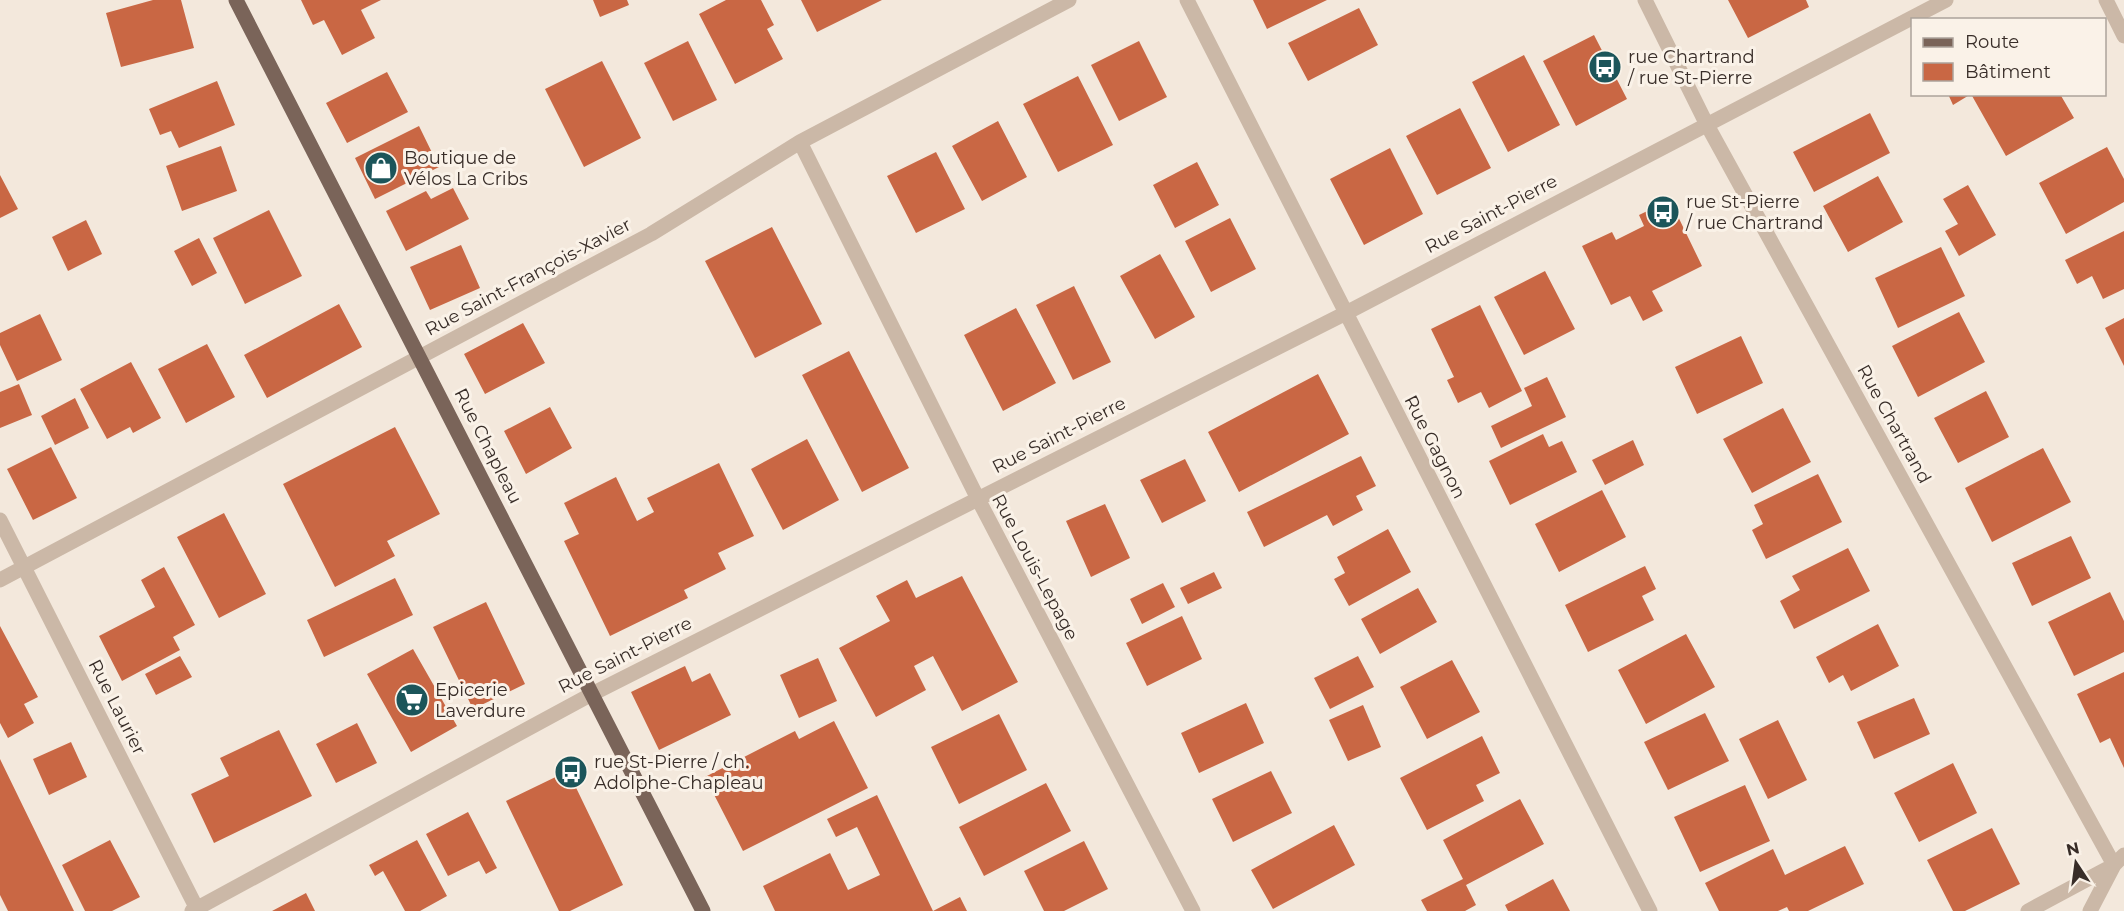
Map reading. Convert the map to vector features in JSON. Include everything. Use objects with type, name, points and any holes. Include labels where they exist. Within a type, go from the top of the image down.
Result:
[{"type":"main road","name":"Rue Chapleau","points":[[236,0],[703,911]]},
{"type":"street","name":"Rue Saint-François-Xavier","points":[[0,580],[651,234],[800,142],[1069,0]]},
{"type":"street","name":"Rue Gagnon","points":[[1187,0],[1650,911]]},
{"type":"street","name":"Rue Chartrand","points":[[1645,0],[1706,123],[2119,860]]},
{"type":"street","name":"Rue Saint-Pierre","points":[[195,910],[592,694],[977,497],[1346,314],[1706,123],[1946,0]]},
{"type":"street","points":[[2106,0],[2124,36]]},
{"type":"street","name":"Rue Louis-Lepage","points":[[800,142],[977,497],[1193,911]]},
{"type":"street","name":"Rue Laurier","points":[[0,520],[195,910]]},
{"type":"street","points":[[2028,911],[2119,860]]},
{"type":"street","points":[[2090,911],[2119,860]]},
{"type":"building","points":[[153,0],[181,0],[194,48],[121,67],[106,13]]},
{"type":"building","points":[[301,0],[381,0],[361,10],[375,38],[342,55],[324,20],[313,25]]},
{"type":"building","points":[[593,0],[627,0],[629,5],[600,17]]},
{"type":"building","points":[[726,0],[761,0],[774,25],[767,29],[783,59],[735,84],[699,14]]},
{"type":"building","points":[[801,0],[882,0],[817,32]]},
{"type":"building","points":[[1253,0],[1327,0],[1267,29]]},
{"type":"building","points":[[1728,0],[1806,0],[1809,7],[1748,38]]},
{"type":"building","points":[[1359,8],[1378,45],[1308,81],[1288,43]]},
{"type":"building","points":[[1594,35],[1627,99],[1576,126],[1543,61]]},
{"type":"building","points":[[688,41],[717,100],[673,121],[644,63]]},
{"type":"building","points":[[1139,41],[1167,97],[1119,121],[1091,65]]},
{"type":"building","points":[[1524,55],[1560,125],[1508,152],[1472,82]]},
{"type":"building","points":[[602,61],[641,138],[584,167],[545,89]]},
{"type":"building","points":[[387,72],[408,112],[347,143],[326,103]]},
{"type":"building","points":[[1078,76],[1113,145],[1058,172],[1023,104]]},
{"type":"building","points":[[217,81],[235,125],[179,148],[171,131],[160,135],[149,109]]},
{"type":"building","points":[[1949,96],[1968,96],[1953,105]]},
{"type":"building","points":[[1972,96],[2061,96],[2074,118],[2006,156]]},
{"type":"building","points":[[1460,108],[1491,168],[1437,195],[1406,136]]},
{"type":"building","points":[[1870,113],[1890,153],[1814,192],[1793,152]]},
{"type":"building","points":[[998,121],[1027,177],[982,201],[952,146]]},
{"type":"building","points":[[419,126],[439,167],[375,199],[355,158]]},
{"type":"building","points":[[221,146],[237,191],[182,211],[166,166]]},
{"type":"building","points":[[2107,147],[2124,179],[2124,202],[2066,234],[2039,183]]},
{"type":"building","points":[[1390,148],[1423,214],[1364,245],[1330,179]]},
{"type":"building","points":[[936,152],[965,209],[916,233],[887,176]]},
{"type":"building","points":[[1197,162],[1219,205],[1175,228],[1153,185]]},
{"type":"building","points":[[0,175],[18,209],[0,218]]},
{"type":"building","points":[[1878,176],[1903,222],[1848,252],[1823,206]]},
{"type":"building","points":[[1968,185],[1996,235],[1959,256],[1945,231],[1958,224],[1943,199]]},
{"type":"building","points":[[453,188],[469,219],[406,251],[386,211],[426,191],[431,199]]},
{"type":"building","points":[[1670,200],[1702,266],[1652,291],[1663,311],[1643,321],[1630,296],[1611,305],[1582,246],[1612,232],[1616,240],[1644,226],[1639,215]]},
{"type":"building","points":[[269,210],[302,276],[245,304],[213,238]]},
{"type":"building","points":[[1230,218],[1256,269],[1211,292],[1185,241]]},
{"type":"building","points":[[86,220],[102,254],[68,271],[52,237]]},
{"type":"building","points":[[772,227],[822,324],[755,358],[705,261]]},
{"type":"building","points":[[2124,231],[2124,289],[2103,299],[2092,276],[2077,284],[2065,260]]},
{"type":"building","points":[[199,238],[217,273],[192,286],[174,251]]},
{"type":"building","points":[[461,245],[480,288],[430,310],[410,267]]},
{"type":"building","points":[[1941,247],[1965,296],[1898,328],[1875,278]]},
{"type":"building","points":[[1160,254],[1195,317],[1155,339],[1120,276]]},
{"type":"building","points":[[1545,271],[1575,329],[1524,355],[1494,297]]},
{"type":"building","points":[[1074,286],[1111,362],[1073,380],[1036,305]]},
{"type":"building","points":[[339,304],[362,347],[267,398],[244,355]]},
{"type":"building","points":[[1480,305],[1522,391],[1489,408],[1481,392],[1458,403],[1447,380],[1454,377],[1431,329]]},
{"type":"building","points":[[1016,308],[1056,383],[1003,411],[964,335]]},
{"type":"building","points":[[1959,312],[1985,362],[1918,397],[1892,346]]},
{"type":"building","points":[[40,314],[62,360],[17,381],[0,345],[0,333]]},
{"type":"building","points":[[2124,318],[2124,366],[2105,328]]},
{"type":"building","points":[[523,323],[545,363],[485,394],[464,354]]},
{"type":"building","points":[[1741,336],[1763,383],[1697,414],[1675,367]]},
{"type":"building","points":[[207,344],[235,397],[186,423],[158,369]]},
{"type":"building","points":[[849,351],[909,468],[862,492],[802,375]]},
{"type":"building","points":[[131,362],[161,418],[133,433],[130,427],[107,439],[80,389]]},
{"type":"building","points":[[1318,374],[1349,434],[1239,492],[1208,432]]},
{"type":"building","points":[[1547,377],[1566,417],[1501,448],[1491,426],[1532,406],[1524,388]]},
{"type":"building","points":[[19,384],[32,415],[0,428],[0,392]]},
{"type":"building","points":[[1986,391],[2009,437],[1958,463],[1934,418]]},
{"type":"building","points":[[75,398],[89,428],[55,445],[41,416]]},
{"type":"building","points":[[550,407],[572,448],[526,474],[504,431]]},
{"type":"building","points":[[1783,408],[1811,462],[1752,493],[1723,439]]},
{"type":"building","points":[[395,427],[440,514],[387,541],[395,556],[335,587],[283,484]]},
{"type":"building","points":[[1543,434],[1549,447],[1562,441],[1577,472],[1510,505],[1489,461]]},
{"type":"building","points":[[807,439],[839,500],[783,530],[751,469]]},
{"type":"building","points":[[1633,440],[1644,465],[1605,485],[1592,460]]},
{"type":"building","points":[[51,447],[77,498],[33,520],[7,469]]},
{"type":"building","points":[[2043,448],[2071,502],[1992,542],[1965,488]]},
{"type":"building","points":[[1361,456],[1376,486],[1356,496],[1363,510],[1333,526],[1327,515],[1264,547],[1247,512]]},
{"type":"building","points":[[1185,459],[1206,501],[1162,523],[1140,480]]},
{"type":"building","points":[[719,463],[754,536],[718,553],[726,569],[684,590],[688,598],[610,636],[564,541],[579,534],[564,503],[616,477],[637,521],[654,512],[647,498]]},
{"type":"building","points":[[1818,474],[1842,522],[1766,559],[1752,530],[1763,524],[1754,505]]},
{"type":"building","points":[[1602,490],[1626,537],[1559,572],[1535,524]]},
{"type":"building","points":[[1105,504],[1130,558],[1091,577],[1066,521]]},
{"type":"building","points":[[224,513],[266,594],[219,618],[177,537]]},
{"type":"building","points":[[1388,529],[1411,572],[1349,606],[1334,579],[1345,573],[1337,557]]},
{"type":"building","points":[[2071,536],[2091,578],[2032,606],[2012,563]]},
{"type":"building","points":[[1848,548],[1870,591],[1794,629],[1780,601],[1800,590],[1792,576]]},
{"type":"building","points":[[1645,566],[1656,589],[1642,596],[1654,620],[1588,652],[1565,605]]},
{"type":"building","points":[[164,567],[195,625],[173,637],[180,650],[122,681],[99,636],[155,607],[141,580]]},
{"type":"building","points":[[1214,572],[1222,588],[1188,604],[1180,588]]},
{"type":"building","points":[[962,576],[1018,682],[962,711],[933,656],[914,666],[926,690],[876,717],[839,648],[890,621],[876,596],[907,580],[916,598]]},
{"type":"building","points":[[395,578],[413,615],[324,657],[307,620]]},
{"type":"building","points":[[1163,583],[1175,607],[1142,624],[1130,599]]},
{"type":"building","points":[[1418,588],[1437,622],[1380,654],[1361,619]]},
{"type":"building","points":[[2110,592],[2124,621],[2124,652],[2074,676],[2048,622]]},
{"type":"building","points":[[486,602],[525,684],[473,709],[433,627]]},
{"type":"building","points":[[1182,616],[1202,659],[1147,686],[1126,643]]},
{"type":"building","points":[[1878,624],[1899,666],[1851,691],[1843,675],[1829,683],[1816,657]]},
{"type":"building","points":[[0,626],[38,697],[24,704],[34,723],[8,738],[0,723]]},
{"type":"building","points":[[1686,634],[1715,687],[1646,724],[1618,670]]},
{"type":"building","name":"Epicerie Laverdure","points":[[413,649],[457,726],[411,752],[367,674]]},
{"type":"building","points":[[180,656],[192,677],[156,695],[145,674]]},
{"type":"building","points":[[1358,656],[1374,687],[1330,709],[1314,678]]},
{"type":"building","points":[[818,658],[837,701],[799,718],[780,675]]},
{"type":"building","points":[[1452,660],[1480,712],[1427,739],[1400,687]]},
{"type":"building","points":[[685,666],[692,682],[710,673],[731,715],[659,750],[631,692]]},
{"type":"building","points":[[2124,672],[2124,768],[2110,738],[2100,743],[2077,694]]},
{"type":"building","points":[[1914,698],[1930,734],[1874,759],[1857,722]]},
{"type":"building","points":[[1246,703],[1264,743],[1199,773],[1181,733]]},
{"type":"building","points":[[1363,705],[1381,747],[1348,761],[1329,720]]},
{"type":"building","points":[[1705,713],[1729,761],[1668,790],[1644,742]]},
{"type":"building","points":[[999,714],[1027,770],[959,804],[931,747]]},
{"type":"building","points":[[1778,720],[1807,780],[1768,799],[1739,739]]},
{"type":"building","points":[[834,721],[868,788],[743,851],[705,777],[795,731],[799,739]]},
{"type":"building","points":[[357,723],[377,763],[336,783],[316,744]]},
{"type":"building","points":[[279,730],[312,796],[214,843],[191,794],[229,776],[220,758]]},
{"type":"building","points":[[1482,736],[1500,773],[1476,785],[1484,801],[1427,830],[1400,778]]},
{"type":"building","points":[[71,742],[87,777],[49,795],[33,759]]},
{"type":"building","points":[[0,759],[74,911],[8,911],[0,895]]},
{"type":"building","points":[[1953,763],[1977,813],[1919,842],[1894,793]]},
{"type":"building","points":[[568,771],[623,885],[570,911],[559,911],[506,801]]},
{"type":"building","points":[[1271,771],[1292,813],[1233,842],[1212,799]]},
{"type":"building","points":[[1046,783],[1071,831],[984,876],[959,827]]},
{"type":"building","points":[[1745,785],[1770,841],[1700,872],[1674,817]]},
{"type":"building","points":[[877,795],[933,911],[775,911],[763,886],[830,853],[848,890],[880,875],[857,827],[836,837],[827,819]]},
{"type":"building","points":[[1520,799],[1544,844],[1466,885],[1476,905],[1465,911],[1427,911],[1421,900],[1463,879],[1443,840]]},
{"type":"building","points":[[468,812],[497,868],[486,874],[479,861],[448,876],[426,834]]},
{"type":"building","points":[[1334,825],[1355,865],[1273,909],[1251,870]]},
{"type":"building","points":[[1992,828],[2020,884],[1965,911],[1953,911],[1927,860]]},
{"type":"building","points":[[110,840],[140,897],[112,911],[85,911],[62,865]]},
{"type":"building","points":[[417,840],[447,896],[420,911],[405,911],[383,871],[375,876],[369,865]]},
{"type":"building","points":[[1084,841],[1108,889],[1064,911],[1044,911],[1024,871]]},
{"type":"building","points":[[1845,846],[1864,884],[1808,911],[1789,911],[1787,907],[1778,911],[1719,911],[1705,883],[1773,849],[1785,875]]},
{"type":"building","points":[[1553,879],[1570,911],[1508,911],[1505,905]]},
{"type":"building","points":[[306,893],[315,911],[272,911]]},
{"type":"building","points":[[960,897],[967,911],[933,911]]},
{"type":"place","name":"rue Chartrand / rue St-Pierre","points":[[1605,67]]},
{"type":"place","name":"Boutique de Vélos La Cribs","points":[[381,168]]},
{"type":"place","name":"rue St-Pierre / rue Chartrand","points":[[1663,212]]},
{"type":"place","name":"Epicerie Laverdure","points":[[412,700]]},
{"type":"place","name":"rue St-Pierre / ch. Adolphe-Chapleau","points":[[571,772]]}]
